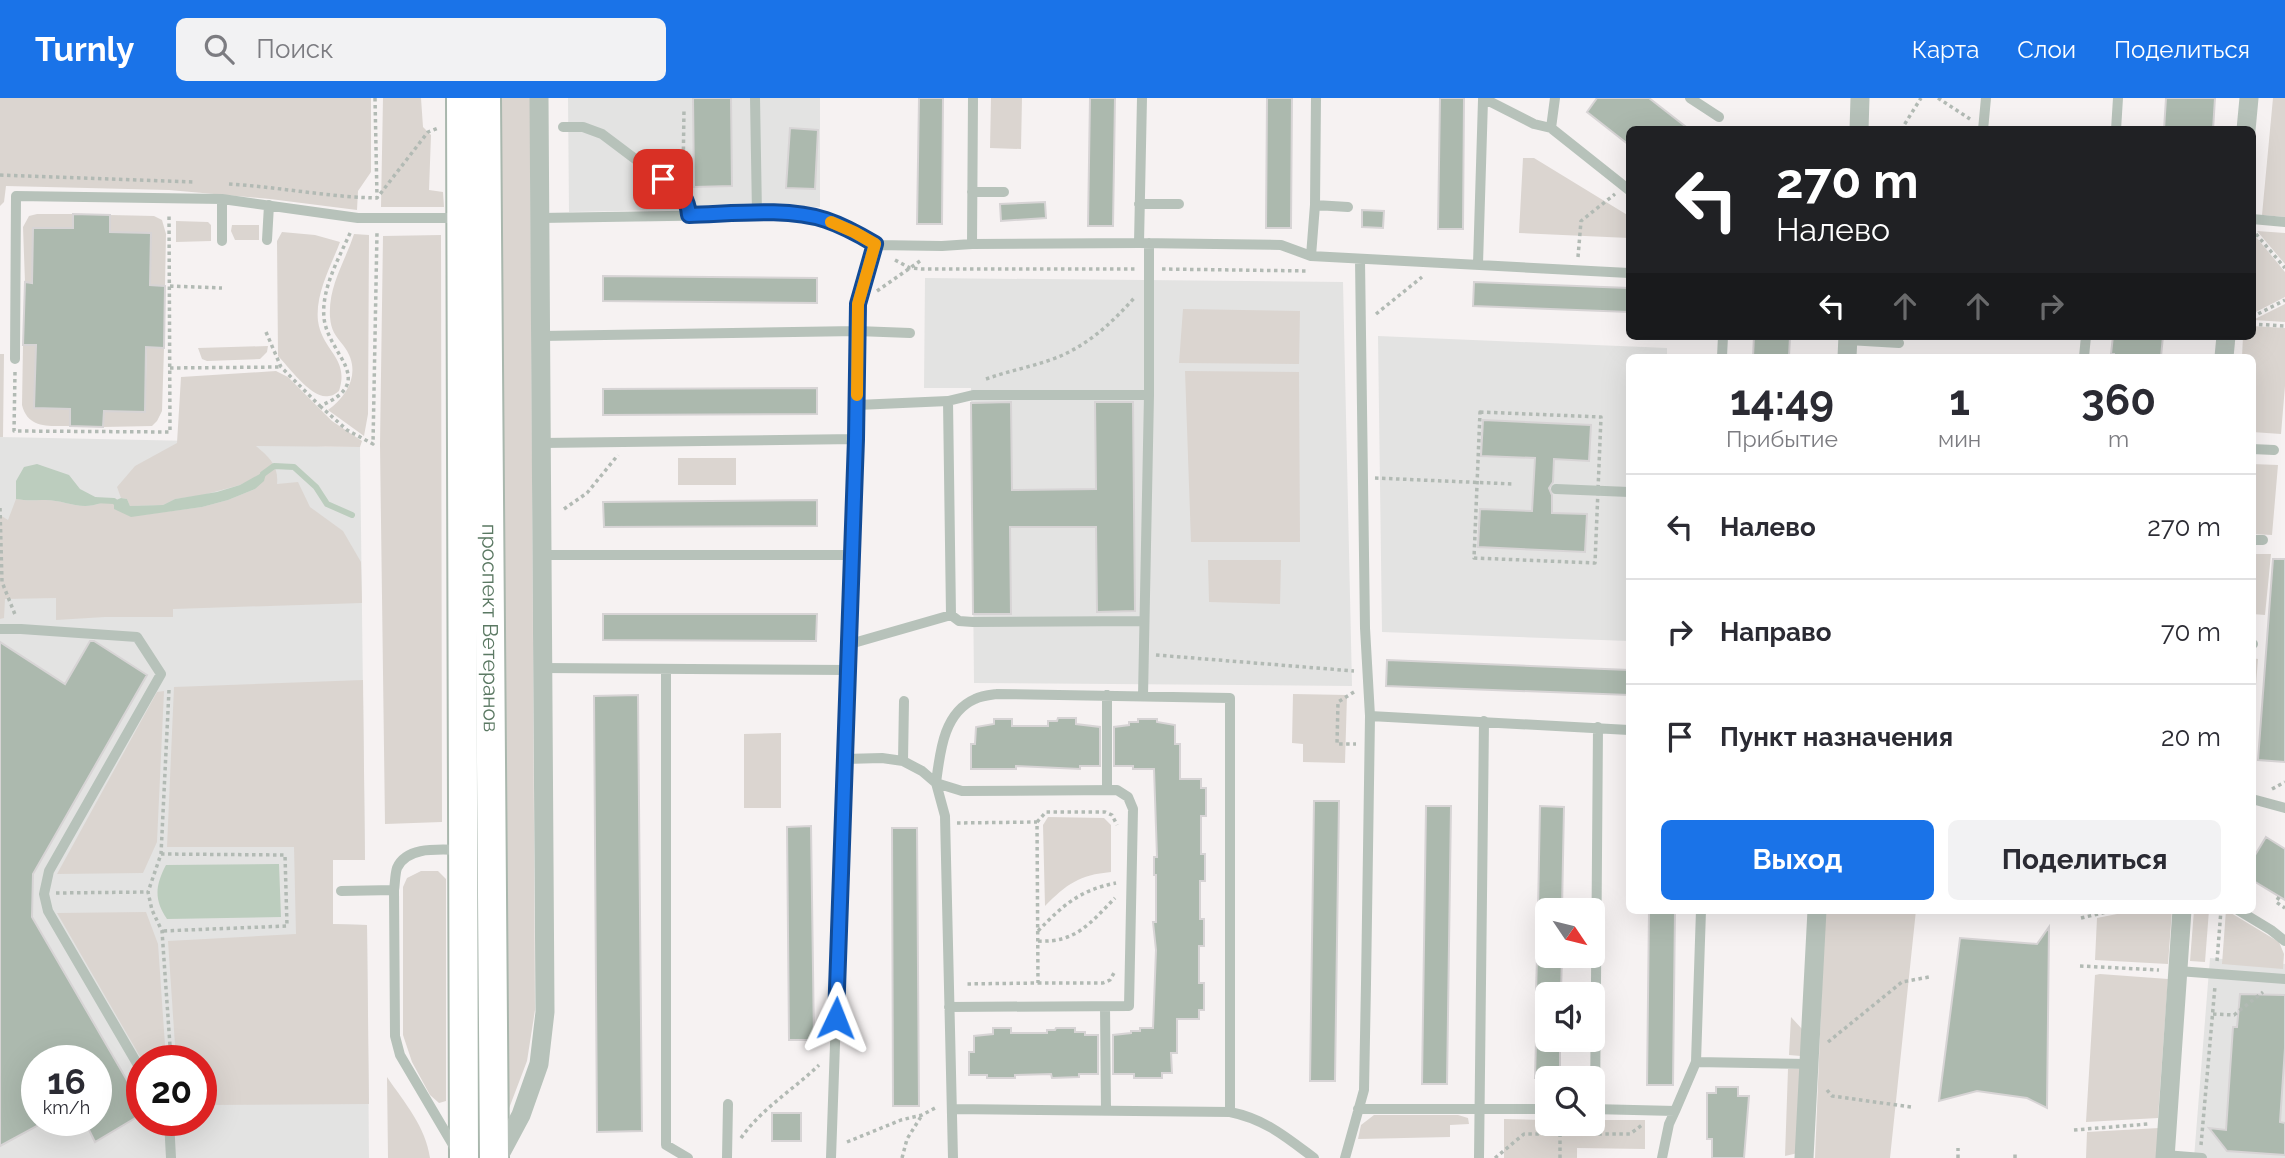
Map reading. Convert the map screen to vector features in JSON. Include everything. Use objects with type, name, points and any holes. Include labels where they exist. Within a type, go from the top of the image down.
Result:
[{"type":"main road","name":"проспект Ветеранов","points":[[461,98],[463,1158]]},
{"type":"main road","name":"проспект Ветеранов","points":[[486,98],[496,1158]]},
{"type":"street","points":[[496,1158],[521,1115],[539,1064],[545,1012],[539,98]]},
{"type":"street","points":[[1859,126],[1860,98]]},
{"type":"street","points":[[2246,126],[2249,98]]},
{"type":"street","points":[[1804,1158],[1817,914]]},
{"type":"street","points":[[2165,1157],[2182,914]]},
{"type":"lane","points":[[755,98],[757,214]]},
{"type":"lane","points":[[972,244],[973,98]]},
{"type":"lane","points":[[1142,98],[1139,204],[1150,274],[1143,696]]},
{"type":"lane","points":[[1311,256],[1317,98]]},
{"type":"lane","points":[[1551,128],[1555,98]]},
{"type":"lane","points":[[1690,98],[1719,117]]},
{"type":"lane","points":[[1983,126],[1986,98]]},
{"type":"lane","points":[[2116,126],[2119,98]]},
{"type":"lane","points":[[1478,264],[1483,99],[1534,124],[1551,128],[1626,187]]},
{"type":"lane","points":[[563,127],[583,127],[602,134],[683,195],[688,202],[689,215]]},
{"type":"lane","points":[[972,192],[1004,192]]},
{"type":"lane","points":[[15,359],[16,196],[222,199],[358,218],[461,218]]},
{"type":"lane","points":[[222,199],[222,240]]},
{"type":"lane","points":[[1139,204],[1179,204]]},
{"type":"lane","points":[[267,240],[269,205]]},
{"type":"lane","points":[[1315,205],[1348,207]]},
{"type":"lane","points":[[540,218],[794,214],[825,219],[875,244],[1281,245],[1311,256],[1360,260],[1626,272]]},
{"type":"lane","points":[[2256,219],[2285,222]]},
{"type":"lane","points":[[832,1153],[850,644],[858,304],[875,244]]},
{"type":"lane","points":[[1345,1158],[1364,1090],[1370,716],[1362,508],[1360,260]]},
{"type":"lane","points":[[541,336],[857,331],[910,333]]},
{"type":"lane","points":[[1848,344],[1899,344]]},
{"type":"lane","points":[[857,405],[948,401],[973,395],[1149,395]]},
{"type":"lane","points":[[948,401],[951,615]]},
{"type":"lane","points":[[542,443],[856,439]]},
{"type":"lane","points":[[2256,449],[2274,450]]},
{"type":"lane","points":[[1556,489],[1626,492]]},
{"type":"lane","points":[[542,555],[852,555]]},
{"type":"lane","points":[[951,615],[959,621],[973,622],[1144,621]]},
{"type":"lane","points":[[850,644],[951,615]]},
{"type":"lane","points":[[0,629],[137,637],[161,674],[50,871],[44,894],[47,911],[126,1045]]},
{"type":"lane","points":[[543,668],[849,670]]},
{"type":"lane","points":[[666,669],[666,1145],[688,1158]]},
{"type":"lane","points":[[953,1158],[945,823],[936,783],[945,734],[955,712],[974,699],[997,694],[1230,698],[1230,1112]]},
{"type":"lane","points":[[1107,695],[1107,789]]},
{"type":"lane","points":[[903,761],[904,701]]},
{"type":"lane","points":[[1370,716],[1626,730]]},
{"type":"lane","points":[[1479,1158],[1483,721]]},
{"type":"lane","points":[[1594,1066],[1598,727]]},
{"type":"lane","points":[[845,759],[882,758],[903,761],[922,771],[936,783],[962,791],[1107,789],[1117,790],[1128,797],[1133,809],[1129,1006],[949,1007]]},
{"type":"lane","points":[[2256,800],[2285,808]]},
{"type":"lane","points":[[463,850],[417,852],[405,858],[397,869],[394,890],[395,1036],[405,1065],[463,1158]]},
{"type":"lane","points":[[341,891],[394,890]]},
{"type":"lane","points":[[1662,1158],[1669,1124],[1696,1062],[1701,914]]},
{"type":"lane","points":[[2245,914],[2285,942]]},
{"type":"lane","points":[[2178,971],[2285,979]]},
{"type":"lane","points":[[1105,1007],[1106,1111]]},
{"type":"lane","points":[[1696,1062],[1808,1071]]},
{"type":"lane","points":[[727,1158],[728,1104]]},
{"type":"lane","points":[[952,1104],[1106,1111],[1230,1112],[1252,1116],[1275,1129],[1314,1158]]},
{"type":"lane","points":[[1358,1109],[1535,1109]]},
{"type":"lane","points":[[1605,1109],[1675,1111]]},
{"type":"lane","points":[[170,1136],[171,1158]]},
{"type":"lane","points":[[2165,1157],[2201,1158]]},
{"type":"path","points":[[375,98],[377,208]]},
{"type":"path","points":[[1904,126],[1921,98]]},
{"type":"path","points":[[1938,98],[1979,126]]},
{"type":"path","points":[[683,195],[684,109]]},
{"type":"path","points":[[377,198],[428,132],[438,128]]},
{"type":"path","points":[[1577,270],[1581,221],[1626,189]]},
{"type":"path","points":[[15,359],[14,431],[170,432],[169,197]]},
{"type":"path","points":[[320,406],[345,391],[347,382],[343,357],[328,336],[324,316],[327,288],[352,230]]},
{"type":"path","points":[[266,332],[281,367],[347,429],[373,444],[377,231]]},
{"type":"path","points":[[2256,235],[2285,268]]},
{"type":"path","points":[[858,304],[942,246]]},
{"type":"path","points":[[888,256],[910,268],[1150,274],[1310,271]]},
{"type":"path","points":[[1367,321],[1440,263]]},
{"type":"path","points":[[973,395],[977,386],[986,380],[1010,370],[1053,359],[1085,343],[1109,324],[1150,274]]},
{"type":"path","points":[[170,286],[222,288]]},
{"type":"path","points":[[2256,315],[2285,300]]},
{"type":"path","points":[[2256,324],[2285,326]]},
{"type":"path","points":[[170,369],[281,367]]},
{"type":"path","points":[[1480,412],[1601,417],[1595,563],[1474,558],[1477,482],[1480,412]]},
{"type":"path","points":[[565,509],[586,493],[627,442]]},
{"type":"path","points":[[1380,479],[1513,484]]},
{"type":"path","points":[[0,508],[2,582],[21,629]]},
{"type":"path","points":[[1143,654],[1367,671]]},
{"type":"path","points":[[161,674],[169,689],[160,854],[148,892],[152,910],[162,931],[170,1045]]},
{"type":"path","points":[[1368,685],[1338,702],[1338,744],[1369,744]]},
{"type":"path","points":[[1038,983],[1037,822],[1046,812],[1105,812],[1117,822],[1117,835]]},
{"type":"path","points":[[945,823],[1037,822]]},
{"type":"path","points":[[160,854],[285,855],[287,926],[162,931]]},
{"type":"path","points":[[1115,911],[1116,871]]},
{"type":"path","points":[[1038,931],[1079,894],[1095,887],[1116,883]]},
{"type":"path","points":[[44,894],[148,892]]},
{"type":"path","points":[[2279,897],[2276,902],[2285,908]]},
{"type":"path","points":[[1038,942],[1057,942],[1078,933],[1115,898]]},
{"type":"path","points":[[2081,918],[2098,914]]},
{"type":"path","points":[[2201,1158],[2221,914]]},
{"type":"path","points":[[949,984],[1103,982],[1114,974],[1114,961]]},
{"type":"path","points":[[2080,966],[2178,971]]},
{"type":"path","points":[[1911,1107],[1832,1096],[1808,1071],[1826,1044],[1902,982],[1929,977]]},
{"type":"path","points":[[2212,1014],[2234,1015],[2267,989]]},
{"type":"path","points":[[740,1140],[766,1109],[819,1065],[835,1044]]},
{"type":"path","points":[[832,1153],[901,1120],[952,1104]]},
{"type":"path","points":[[1605,1134],[1630,1134],[1660,1110]]},
{"type":"path","points":[[902,1158],[907,1139],[922,1115]]},
{"type":"path","points":[[2074,1130],[2168,1122]]},
{"type":"path","points":[[1495,1158],[1524,1134],[1535,1134]]},
{"type":"path","points":[[1560,1136],[1560,1158]]},
{"type":"path","points":[[1958,1148],[1958,1158]]},
{"type":"shaded area","points":[[0,98],[371,98],[371,172],[358,191],[357,210],[169,190],[6,186],[4,202],[0,206]]},
{"type":"shaded area","points":[[383,98],[421,98],[423,127],[431,135],[429,190],[443,192],[444,207],[381,207]]},
{"type":"shaded area","points":[[496,98],[530,98],[535,1010],[527,1061],[506,1112]]},
{"type":"shaded area","points":[[568,98],[820,98],[820,207],[569,212]]},
{"type":"shaded area","points":[[991,98],[1022,98],[1021,149],[990,148]]},
{"type":"shaded area","points":[[2273,98],[2285,98],[2285,217],[2262,215]]},
{"type":"shaded area","points":[[1523,158],[1534,158],[1626,214],[1626,238],[1519,233]]},
{"type":"shaded area","points":[[73,214],[73,228],[33,228],[32,283],[25,282],[23,227],[29,216]]},
{"type":"shaded area","points":[[110,215],[154,216],[162,220],[166,234],[165,286],[150,285],[151,233],[110,232]]},
{"type":"shaded area","points":[[176,221],[208,222],[211,225],[211,241],[176,242]]},
{"type":"shaded area","points":[[232,225],[259,225],[259,240],[235,240],[231,231]]},
{"type":"shaded area","points":[[2257,231],[2285,233],[2285,264]]},
{"type":"shaded area","points":[[282,232],[315,235],[340,242],[324,280],[318,311],[321,331],[341,370],[339,391],[332,396],[322,396],[308,388],[278,356],[277,241]]},
{"type":"shaded area","points":[[354,234],[369,235],[368,414],[364,436],[328,410],[336,404],[351,380],[352,363],[332,329],[330,306],[334,284]]},
{"type":"shaded area","points":[[441,235],[442,822],[385,824],[380,445],[383,236]]},
{"type":"shaded area","points":[[2256,238],[2285,272],[2285,297],[2256,312]]},
{"type":"shaded area","points":[[925,278],[1343,282],[1352,686],[974,683],[971,388],[924,388]]},
{"type":"shaded area","points":[[2285,304],[2285,322],[2256,318]]},
{"type":"shaded area","points":[[1183,309],[1300,311],[1299,364],[1179,363]]},
{"type":"shaded area","points":[[2256,326],[2285,328],[2285,386],[2281,434],[2256,432],[2256,354],[2242,354],[2243,340],[2256,340]]},
{"type":"shaded area","points":[[1378,336],[1667,348],[1667,354],[1626,354],[1626,641],[1382,632]]},
{"type":"shaded area","points":[[23,345],[36,345],[35,408],[70,409],[70,426],[40,424],[25,413],[22,405]]},
{"type":"shaded area","points":[[268,346],[267,352],[260,359],[207,361],[202,359],[198,348]]},
{"type":"shaded area","points":[[147,347],[164,348],[162,411],[157,421],[152,426],[103,427],[104,411],[145,412]]},
{"type":"shaded area","points":[[0,354],[4,354],[3,437],[0,437]]},
{"type":"shaded area","points":[[276,371],[288,377],[332,421],[362,441],[360,447],[256,446],[272,462],[277,484],[298,482],[310,507],[343,531],[361,562],[362,603],[173,609],[173,617],[56,620],[56,598],[5,599],[4,618],[0,619],[0,515],[8,520],[16,499],[52,500],[86,506],[101,503],[101,500],[114,501],[114,509],[142,515],[202,507],[255,489],[263,474],[240,485],[175,499],[163,505],[130,506],[127,499],[121,498],[117,487],[135,466],[177,443],[181,377]]},
{"type":"shaded area","points":[[1185,371],[1299,372],[1300,542],[1191,542]]},
{"type":"shaded area","points":[[0,437],[292,443],[360,447],[365,860],[333,860],[333,924],[367,925],[369,1158],[0,1158]]},
{"type":"shaded area","points":[[678,458],[736,458],[736,485],[678,485]]},
{"type":"shaded area","points":[[37,464],[69,475],[80,489],[101,500],[101,503],[86,506],[52,500],[16,499],[16,481],[24,467]]},
{"type":"shaded area","points":[[2256,464],[2278,465],[2272,535],[2256,534]]},
{"type":"shaded area","points":[[267,470],[264,481],[255,489],[202,507],[131,517],[114,509],[114,501],[121,498],[127,499],[130,506],[163,505],[175,499],[217,492],[240,485]]},
{"type":"shaded area","points":[[2256,554],[2271,554],[2265,615],[2256,614]]},
{"type":"shaded area","points":[[1208,560],[1281,560],[1280,604],[1209,602]]},
{"type":"shaded area","points":[[363,680],[365,860],[333,860],[333,924],[367,925],[369,1104],[217,1105],[217,1045],[175,1045],[168,941],[296,934],[294,847],[167,847],[174,687]]},
{"type":"shaded area","points":[[164,691],[157,842],[143,873],[57,874],[157,692]]},
{"type":"shaded area","points":[[1293,694],[1347,695],[1345,763],[1303,762],[1303,744],[1292,743]]},
{"type":"shaded area","points":[[781,733],[781,808],[744,808],[744,734]]},
{"type":"shaded area","points":[[1048,817],[1104,818],[1111,825],[1111,872],[1090,875],[1074,882],[1045,906],[1043,825]]},
{"type":"shaded area","points":[[279,864],[281,917],[167,919],[158,899],[158,886],[166,865]]},
{"type":"shaded area","points":[[421,871],[438,871],[446,879],[446,1101],[439,1103],[430,1095],[412,1062],[403,1035],[403,887],[407,878]]},
{"type":"shaded area","points":[[146,912],[158,944],[165,1045],[133,1045],[57,913]]},
{"type":"shaded area","points":[[1825,914],[1916,914],[1890,1158],[1815,1158]]},
{"type":"shaded area","points":[[2117,914],[2172,914],[2168,964],[2095,960],[2097,918]]},
{"type":"shaded area","points":[[2194,914],[2209,914],[2205,962],[2190,961]]},
{"type":"shaded area","points":[[2226,914],[2233,914],[2279,942],[2284,954],[2283,969],[2222,964]]},
{"type":"shaded area","points":[[2210,958],[2285,964],[2285,1158],[2194,1158]]},
{"type":"shaded area","points":[[2095,975],[2168,979],[2158,1118],[2086,1122]]},
{"type":"shaded area","points":[[1791,1017],[1802,1029],[1801,1056],[1789,1055]]},
{"type":"shaded area","points":[[1788,1069],[1800,1069],[1798,1153],[1785,1156]]},
{"type":"shaded area","points":[[387,1077],[419,1125],[430,1158],[388,1158]]},
{"type":"shaded area","points":[[1374,1115],[1458,1115],[1468,1118],[1469,1124],[1450,1125],[1450,1137],[1358,1139],[1361,1125]]},
{"type":"shaded area","points":[[1504,1119],[1535,1120],[1535,1136],[1605,1136],[1605,1120],[1645,1120],[1645,1149],[1577,1148],[1577,1158],[1504,1158]]},
{"type":"shaded area","points":[[2159,1128],[2157,1158],[2086,1158],[2087,1132]]},
{"type":"building","points":[[693,98],[731,98],[732,186],[694,187]]},
{"type":"building","points":[[919,98],[943,98],[942,224],[917,224]]},
{"type":"building","points":[[1090,98],[1115,98],[1113,226],[1088,226]]},
{"type":"building","points":[[1267,98],[1292,98],[1291,228],[1266,228]]},
{"type":"building","points":[[1440,98],[1464,98],[1463,229],[1438,229]]},
{"type":"building","points":[[1597,98],[1649,98],[1685,126],[1626,126],[1626,143],[1587,112]]},
{"type":"building","points":[[2166,98],[2215,98],[2213,126],[2164,126]]},
{"type":"building","points":[[790,128],[818,130],[815,189],[786,188]]},
{"type":"building","points":[[1045,202],[1046,218],[1001,221],[1000,204]]},
{"type":"building","points":[[1362,210],[1384,211],[1383,228],[1362,227]]},
{"type":"building","points":[[73,214],[110,215],[110,232],[151,233],[150,285],[165,286],[164,348],[146,347],[145,412],[104,411],[103,427],[70,426],[70,409],[34,408],[36,345],[23,345],[25,282],[32,283],[33,228],[73,228]]},
{"type":"building","points":[[603,276],[817,278],[817,303],[603,301]]},
{"type":"building","points":[[1474,282],[1626,288],[1626,312],[1473,306]]},
{"type":"building","points":[[1754,340],[1790,340],[1789,354],[1753,354]]},
{"type":"building","points":[[2113,340],[2163,340],[2161,354],[2111,354]]},
{"type":"building","points":[[817,388],[817,414],[603,415],[603,389]]},
{"type":"building","points":[[1011,402],[1012,490],[1096,489],[1095,402],[1133,402],[1135,611],[1097,612],[1096,527],[1010,527],[1011,614],[973,614],[971,403]]},
{"type":"building","points":[[1483,420],[1591,425],[1589,461],[1554,459],[1553,482],[1549,488],[1552,495],[1552,513],[1587,514],[1585,552],[1478,547],[1480,509],[1532,511],[1535,458],[1481,456]]},
{"type":"building","points":[[817,500],[817,526],[604,527],[603,502]]},
{"type":"building","points":[[2273,559],[2285,559],[2285,762],[2258,760]]},
{"type":"building","points":[[603,614],[817,614],[816,641],[603,640]]},
{"type":"building","points":[[90,641],[147,675],[33,874],[32,917],[106,1045],[21,1045],[21,1135],[0,1146],[0,642],[65,684]]},
{"type":"building","points":[[1387,660],[1626,670],[1626,695],[1386,686]]},
{"type":"building","points":[[638,695],[642,1131],[597,1132],[594,696]]},
{"type":"building","points":[[1058,718],[1076,718],[1076,724],[1100,727],[1100,766],[1080,766],[1080,769],[1016,766],[1016,769],[971,769],[971,744],[975,744],[976,727],[994,724],[994,719],[1012,719],[1012,726],[1048,726],[1048,721],[1057,721]]},
{"type":"building","points":[[1138,719],[1157,719],[1157,722],[1175,725],[1175,744],[1180,744],[1180,779],[1201,779],[1201,788],[1206,788],[1206,816],[1201,816],[1201,854],[1205,854],[1205,881],[1200,881],[1200,919],[1204,919],[1204,946],[1199,946],[1199,983],[1204,983],[1204,1010],[1199,1010],[1199,1019],[1177,1019],[1177,1053],[1171,1053],[1172,1073],[1162,1073],[1162,1078],[1134,1078],[1134,1074],[1113,1074],[1113,1035],[1140,1031],[1140,1028],[1153,1028],[1156,950],[1153,922],[1156,922],[1154,857],[1157,857],[1154,769],[1114,766],[1114,727],[1138,722]]},
{"type":"building","points":[[1314,801],[1339,801],[1335,1081],[1310,1081]]},
{"type":"building","points":[[1426,806],[1451,806],[1447,1084],[1422,1084]]},
{"type":"building","points":[[1540,806],[1564,807],[1562,898],[1538,898]]},
{"type":"building","points":[[811,826],[814,1040],[789,1040],[787,827]]},
{"type":"building","points":[[892,828],[917,828],[919,1106],[893,1106]]},
{"type":"building","points":[[2266,837],[2285,849],[2285,900],[2256,882],[2256,853]]},
{"type":"building","points":[[1649,914],[1675,914],[1673,1085],[1647,1085]]},
{"type":"building","points":[[2049,927],[2047,1108],[2027,1098],[1977,1091],[1939,1101],[1960,938],[2037,944]]},
{"type":"building","points":[[1537,968],[1562,968],[1561,982],[1536,982]]},
{"type":"building","points":[[2240,994],[2285,995],[2280,1122],[2285,1123],[2285,1155],[2227,1151],[2209,1128],[2226,1130],[2233,1027],[2237,1027]]},
{"type":"building","points":[[993,1028],[1011,1028],[1011,1033],[1047,1033],[1047,1030],[1056,1028],[1075,1028],[1075,1032],[1098,1035],[1098,1074],[1052,1078],[1051,1074],[1015,1075],[1015,1078],[969,1075],[969,1052],[974,1052],[974,1036],[993,1034]]},
{"type":"building","points":[[1536,1052],[1560,1052],[1560,1066],[1535,1066]]},
{"type":"building","points":[[112,1054],[126,1079],[126,1124],[112,1132]]},
{"type":"building","points":[[1716,1087],[1738,1087],[1738,1096],[1749,1096],[1744,1158],[1712,1158],[1712,1139],[1707,1139],[1707,1093],[1716,1093]]},
{"type":"building","points":[[772,1113],[801,1113],[801,1141],[772,1141]]},
{"type":"building","points":[[92,1136],[105,1136],[95,1142]]},
{"type":"waterway","points":[[263,474],[274,466],[294,467],[316,487],[327,504],[352,515]]},
{"type":"waterway","points":[[94,500],[114,501],[120,506]]},
{"type":"slow traffic","points":[[831,222],[875,244],[858,304],[857,395]]},
{"type":"route","points":[[663,179],[683,195],[688,202],[689,215],[794,214],[825,219],[875,244],[858,304],[850,644],[836,1018]]}]
